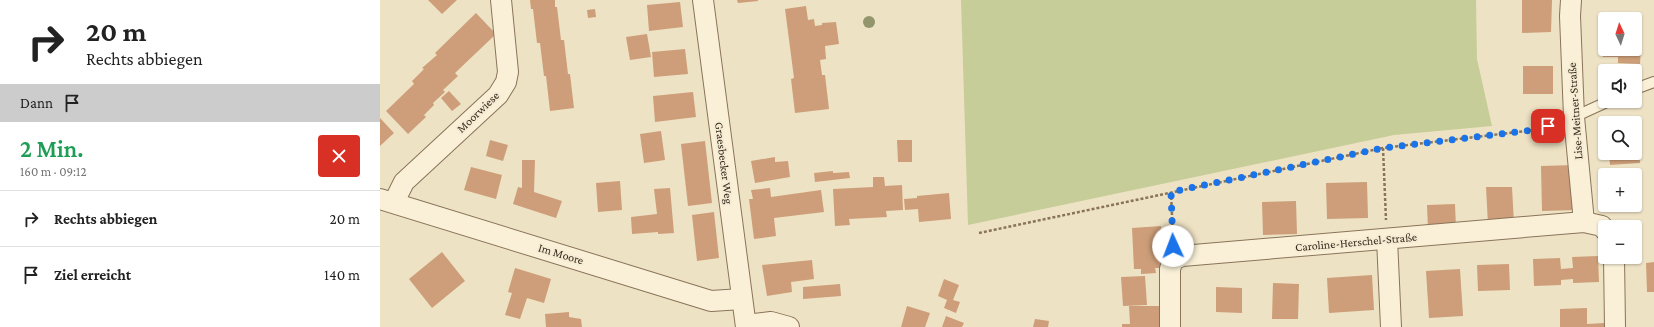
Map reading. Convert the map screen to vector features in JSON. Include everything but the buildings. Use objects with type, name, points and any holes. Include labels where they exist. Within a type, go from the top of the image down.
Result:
[{"type":"street","name":"Moorwiese","points":[[387,201],[404,182],[498,95],[506,82],[508,72],[500,0]]},
{"type":"street","name":"Graesbecker Weg","points":[[703,0],[746,326]]},
{"type":"street","name":"Lise-Meitner-Straße","points":[[1571,0],[1570,16],[1574,117],[1584,222]]},
{"type":"street","name":"Im Moore","points":[[387,201],[711,301],[742,299]]},
{"type":"street","name":"Caroline-Herschel-Straße","points":[[1174,260],[1182,256],[1584,222],[1598,225]]},
{"type":"street","points":[[1387,239],[1391,327]]},
{"type":"street","points":[[1170,327],[1170,269],[1174,260]]},
{"type":"street","points":[[1614,264],[1616,327]]},
{"type":"street","points":[[746,326],[771,322],[789,327]]},
{"type":"lane","points":[[1642,86],[1654,82]]},
{"type":"lane","points":[[1574,117],[1598,106]]},
{"type":"path","points":[[979,233],[1383,148],[1534,130],[1574,117]]},
{"type":"path","points":[[1383,148],[1387,239]]},
{"type":"path","points":[[1171,192],[1174,260]]},
{"type":"green space","points":[[961,0],[1476,0],[1477,59],[1492,126],[1394,135],[968,225]]},
{"type":"route","points":[[1173,246],[1171,192],[1383,148],[1534,130],[1548,126]]}]
